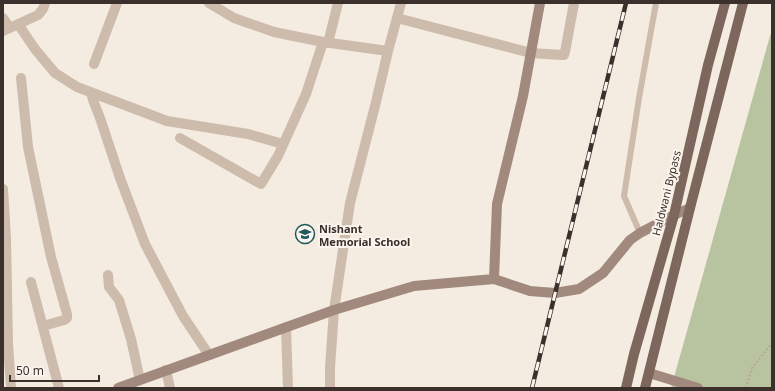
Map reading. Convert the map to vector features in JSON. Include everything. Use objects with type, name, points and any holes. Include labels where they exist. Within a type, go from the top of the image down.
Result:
[{"type":"main road","name":"Haldwani Bypass","points":[[626,388],[634,354],[674,215],[708,65],[724,3]]},
{"type":"main road","points":[[645,388],[743,3]]},
{"type":"street","points":[[10,28],[38,15],[45,3]]},
{"type":"street","points":[[94,64],[117,3]]},
{"type":"street","points":[[209,3],[234,18],[274,32],[325,43],[388,51]]},
{"type":"street","points":[[180,138],[261,184],[278,156],[306,94],[338,3]]},
{"type":"street","points":[[330,388],[334,310],[350,203],[401,3]]},
{"type":"street","points":[[494,280],[497,204],[523,96],[540,3]]},
{"type":"street","points":[[397,18],[531,53],[562,55],[565,52],[574,3]]},
{"type":"street","points":[[3,18],[10,28],[35,49],[55,73],[78,87],[167,121],[248,134],[283,144]]},
{"type":"street","points":[[22,78],[28,147],[51,257],[67,314],[67,318],[64,320],[43,326]]},
{"type":"street","points":[[91,92],[120,178],[145,244],[183,316],[210,355]]},
{"type":"street","points":[[3,189],[6,239],[8,344],[12,388]]},
{"type":"street","points":[[118,388],[334,310],[414,286],[494,280],[530,291],[555,293],[579,289],[603,273],[630,240],[640,233],[690,208]]},
{"type":"street","points":[[108,275],[109,287],[119,300],[131,339],[140,380]]},
{"type":"street","points":[[31,282],[59,388]]},
{"type":"street","points":[[286,328],[288,388]]},
{"type":"street","points":[[166,370],[170,388]]},
{"type":"street","points":[[648,373],[698,388]]},
{"type":"lane","points":[[640,233],[624,196],[639,98],[656,3]]},
{"type":"path","points":[[746,388],[752,368],[772,343]]},
{"type":"green space","points":[[772,29],[772,388],[671,388]]},
{"type":"railway","points":[[532,388],[626,3]]},
{"type":"place","name":"Nishant Memorial School","points":[[305,234]]}]
